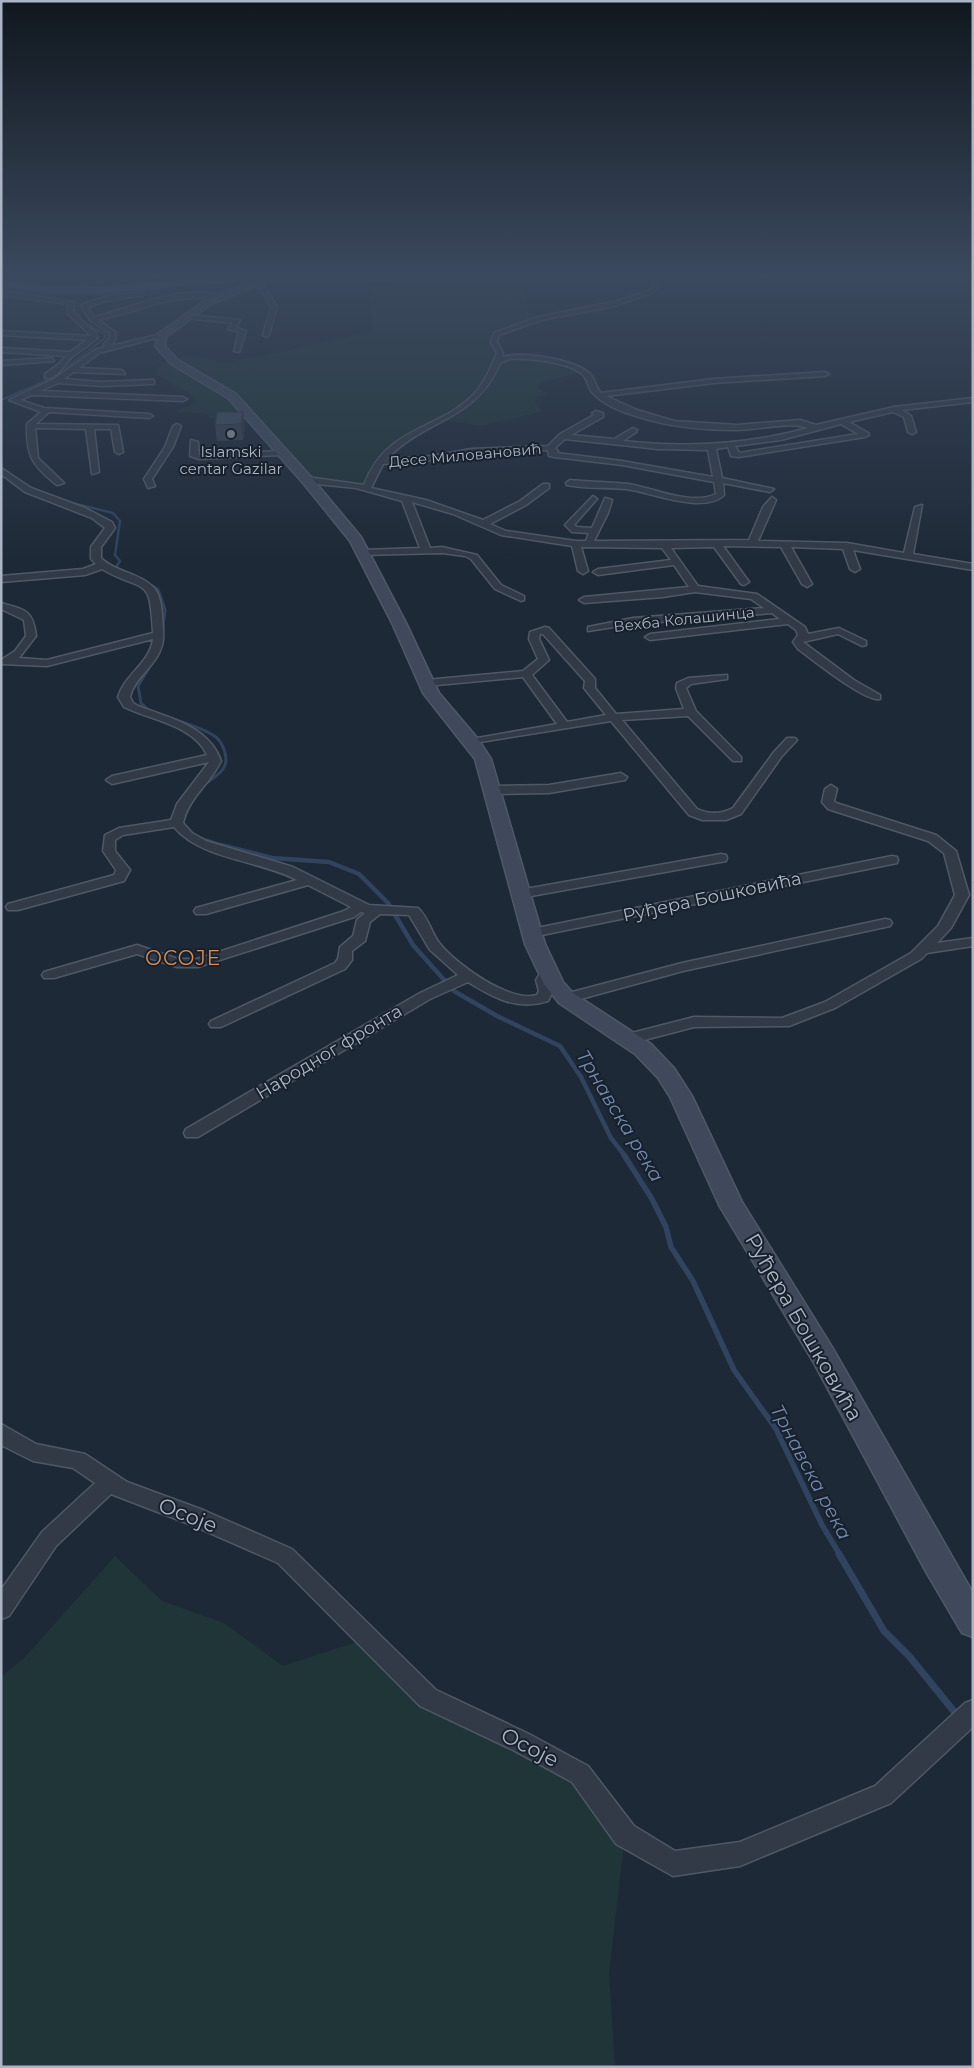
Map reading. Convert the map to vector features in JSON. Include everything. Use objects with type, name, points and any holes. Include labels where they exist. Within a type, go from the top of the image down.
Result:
[{"type":"main road","name":"Руђера Бошковића","points":[[191,370],[226,391],[307,480],[348,530],[363,553],[399,622],[426,683],[442,709],[472,742],[482,759],[532,933],[548,972],[566,998],[629,1039],[651,1056],[681,1096],[731,1205],[823,1355],[936,1560],[973,1622]]},
{"type":"street","points":[[10,392],[50,375],[57,370]]},
{"type":"street","points":[[122,372],[72,370],[57,381],[12,400],[45,410],[149,416]]},
{"type":"street","name":"Десе Миловановић","points":[[367,488],[374,470],[395,447],[418,430],[470,404],[488,382],[494,370]]},
{"type":"street","name":"Десе Миловановић","points":[[577,370],[588,377],[594,390],[600,395],[636,412],[659,419],[707,428],[800,422],[814,427]]},
{"type":"street","points":[[600,395],[714,381],[825,374]]},
{"type":"street","points":[[57,381],[102,384],[151,382]]},
{"type":"street","points":[[30,392],[183,400]]},
{"type":"street","name":"Десе Миловановић","points":[[563,436],[614,443],[695,448],[782,438],[814,427],[894,409],[973,400]]},
{"type":"street","points":[[894,409],[907,416],[912,432]]},
{"type":"street","points":[[45,410],[46,412],[32,422],[29,441],[34,459],[60,483]]},
{"type":"street","name":"Десе Миловановић","points":[[380,462],[432,458],[471,451],[550,448],[563,436],[600,415],[596,413]]},
{"type":"street","points":[[731,444],[734,454],[739,455],[865,435],[842,421]]},
{"type":"street","points":[[31,426],[117,428],[120,452]]},
{"type":"street","points":[[151,486],[148,479],[169,447],[177,426]]},
{"type":"street","points":[[90,427],[95,472]]},
{"type":"street","points":[[695,448],[700,444],[707,428]]},
{"type":"street","points":[[614,443],[633,430]]},
{"type":"street","points":[[194,442],[194,456],[281,453]]},
{"type":"street","points":[[570,483],[628,487],[677,497],[714,498],[720,495],[719,474],[712,446]]},
{"type":"street","name":"Десе Миловановић","points":[[550,448],[554,451],[552,454],[554,455],[622,463],[770,489]]},
{"type":"street","points":[[1,470],[20,486],[38,497],[109,524],[110,528],[95,552],[96,560],[102,566],[150,590],[157,610],[158,635],[156,648],[128,682],[125,690],[125,701],[134,708],[196,735],[209,746],[215,761],[207,777],[181,805],[177,823]]},
{"type":"street","points":[[307,480],[367,488],[378,494],[406,498],[448,509],[517,536],[576,544],[753,543],[847,546],[973,566]]},
{"type":"street","points":[[483,524],[524,503],[546,486]]},
{"type":"street","points":[[406,498],[414,524],[426,550]]},
{"type":"street","points":[[592,499],[569,525],[575,530],[594,531]]},
{"type":"street","points":[[588,544],[604,513],[608,500]]},
{"type":"street","points":[[753,543],[767,506],[772,500]]},
{"type":"street","points":[[908,555],[919,507]]},
{"type":"street","name":"Вехба Колашинца","points":[[716,543],[744,582]]},
{"type":"street","points":[[576,544],[583,571]]},
{"type":"street","name":"Вехба Колашинца","points":[[664,545],[695,589]]},
{"type":"street","points":[[785,545],[807,584]]},
{"type":"street","points":[[847,546],[855,569]]},
{"type":"street","points":[[363,553],[426,550],[451,551],[472,555],[498,587],[521,598]]},
{"type":"street","points":[[598,572],[677,562]]},
{"type":"street","points":[[1,579],[85,572],[102,566]]},
{"type":"street","name":"Вехба Колашинца","points":[[584,600],[663,594],[695,589],[754,596],[800,629],[804,634],[798,642],[802,647],[850,682],[876,698]]},
{"type":"street","points":[[1,606],[6,612],[23,614],[30,619],[31,636],[22,650],[5,662]]},
{"type":"street","name":"Вехба Колашинца","points":[[592,629],[626,622],[776,610]]},
{"type":"street","name":"Вехба Колашинца","points":[[650,637],[791,622]]},
{"type":"street","points":[[426,683],[526,674],[544,660],[534,639],[535,632],[546,630],[591,681],[589,688],[693,812],[702,816],[726,816],[737,811],[778,754],[792,740]]},
{"type":"street","points":[[800,639],[839,631],[862,643]]},
{"type":"street","points":[[5,662],[48,663],[65,660],[158,635]]},
{"type":"street","points":[[526,674],[564,726]]},
{"type":"street","points":[[724,677],[688,681],[681,685],[692,712],[736,759]]},
{"type":"street","points":[[472,742],[615,717],[692,712]]},
{"type":"street","points":[[112,780],[214,757]]},
{"type":"street","points":[[491,790],[549,789],[620,777]]},
{"type":"street","points":[[629,1039],[694,1022],[784,1023],[830,1005],[916,956],[944,928],[967,893],[950,850],[932,838],[832,806],[828,802],[831,789]]},
{"type":"street","points":[[177,823],[188,836],[201,844],[275,866],[310,880],[359,907],[378,911],[408,909],[417,914],[438,951],[470,976],[511,999],[527,1002],[541,1000],[546,991],[543,980],[548,972]]},
{"type":"street","points":[[13,907],[119,878],[123,870],[111,855],[108,847],[108,838],[119,832],[177,823]]},
{"type":"street","name":"Руђера Бошковића","points":[[520,894],[721,858]]},
{"type":"street","name":"Руђера Бошковића","points":[[532,933],[892,860]]},
{"type":"street","points":[[201,911],[310,880]]},
{"type":"street","points":[[49,975],[136,949],[177,962],[198,963],[349,914],[359,907]]},
{"type":"street","points":[[216,1024],[340,966],[345,960],[345,950],[360,938],[364,920],[378,911]]},
{"type":"street","points":[[566,998],[682,968],[885,923]]},
{"type":"street","points":[[924,949],[973,942]]},
{"type":"street","name":"Народног фронта","points":[[192,1133],[312,1060],[439,988],[470,976]]},
{"type":"street","name":"Осоје","points":[[1,1432],[5,1437],[33,1452],[78,1460],[120,1489],[196,1517],[285,1556],[428,1698],[521,1742],[580,1774],[625,1835],[673,1864],[740,1854],[883,1795],[908,1774],[973,1711]]},
{"type":"street","points":[[1,1609],[49,1538],[110,1482]]},
{"type":"green space","points":[[158,370],[493,370],[490,381],[497,370],[568,370],[578,373],[539,383],[537,388],[549,394],[534,398],[540,412],[481,426],[440,419],[388,453],[367,488],[307,480],[250,417],[211,418],[205,413],[173,412],[196,403],[189,393],[156,374]]},
{"type":"green space","points":[[115,1556],[162,1601],[224,1623],[283,1666],[366,1639],[428,1698],[580,1774],[625,1835],[609,1973],[615,2067],[1,2067],[1,1677],[26,1656]]},
{"type":"building","points":[[217,412],[243,412],[241,424],[215,425]]},
{"type":"waterway","name":"Трнавска река","points":[[1,400],[52,378],[63,370]]},
{"type":"waterway","name":"Трнавска река","points":[[1,455],[1,467],[15,478]]},
{"type":"waterway","name":"Трнавска река","points":[[64,501],[113,513],[120,521],[115,555],[120,561],[116,567],[124,572]]},
{"type":"waterway","name":"Трнавска река","points":[[140,579],[158,589],[164,606]]},
{"type":"waterway","name":"Трнавска река","points":[[162,636],[165,610],[163,604]]},
{"type":"waterway","name":"Трнавска река","points":[[154,660],[138,686],[141,703],[148,710],[213,735],[220,741],[226,755],[223,769],[202,786]]},
{"type":"waterway","name":"Трнавска река","points":[[197,837],[225,846]]},
{"type":"waterway","name":"Трнавска река","points":[[221,845],[272,858],[329,862],[359,874],[388,903],[413,945],[454,991],[497,1016],[560,1046],[581,1077],[611,1138],[625,1156]]},
{"type":"waterway","name":"Трнавска река","points":[[624,1155],[652,1199],[666,1227],[671,1247],[693,1281],[734,1370],[776,1429],[822,1525],[840,1555]]},
{"type":"waterway","name":"Трнавска река","points":[[839,1554],[884,1631],[909,1656],[957,1715]]},
{"type":"place","name":"Islamski centar Gazilar","points":[[231,434]]},
{"type":"district","name":"ОСОЈЕ","points":[[183,958]]}]
